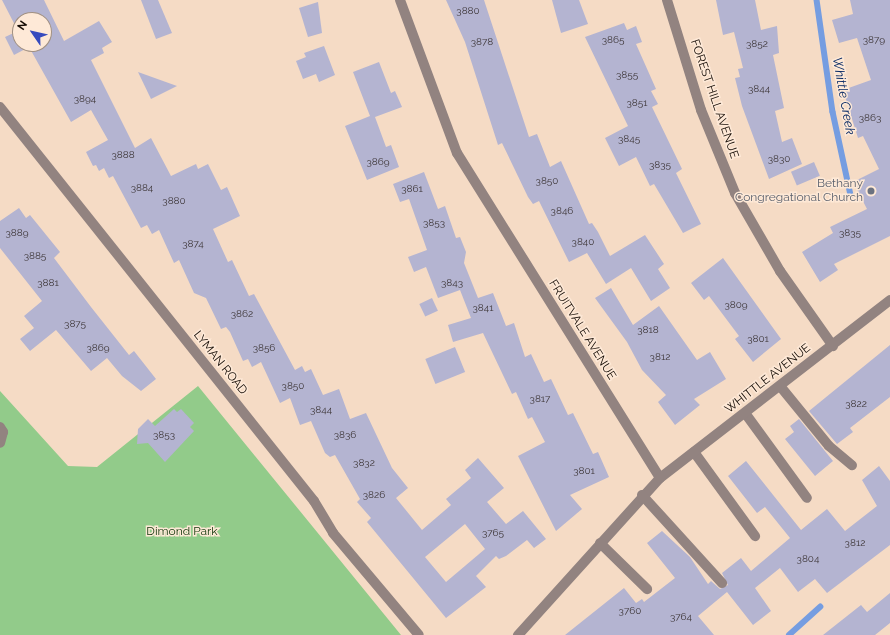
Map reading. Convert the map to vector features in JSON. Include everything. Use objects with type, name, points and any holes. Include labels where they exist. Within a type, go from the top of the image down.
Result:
[{"type":"street","name":"FRUITVALE AVENUE","points":[[400,0],[457,153],[660,478]]},
{"type":"street","name":"FOREST HILL AVENUE","points":[[667,0],[701,110],[735,193],[780,271],[833,346]]},
{"type":"street","name":"LYMAN ROAD","points":[[0,107],[314,501],[332,533],[419,635]]},
{"type":"street","name":"WHITTLE AVENUE","points":[[660,478],[833,346],[890,300]]},
{"type":"street","points":[[780,386],[829,446],[852,465]]},
{"type":"street","points":[[745,414],[807,498]]},
{"type":"street","points":[[0,427],[3,432],[0,443]]},
{"type":"street","points":[[694,452],[754,536]]},
{"type":"street","points":[[518,635],[642,495],[660,478]]},
{"type":"street","points":[[642,495],[722,583]]},
{"type":"street","points":[[600,543],[647,589]]},
{"type":"green space","name":"Dimond Park","points":[[198,386],[401,635],[0,635],[0,391],[68,466],[97,467]]},
{"type":"building","points":[[2,0],[44,0],[50,12],[12,12],[12,19]]},
{"type":"building","points":[[141,0],[158,0],[172,33],[156,39]]},
{"type":"building","points":[[446,0],[484,0],[529,137],[537,134],[550,167],[561,161],[589,224],[592,223],[598,232],[610,256],[645,235],[664,264],[658,269],[670,288],[651,301],[631,268],[606,284],[587,253],[569,262],[539,201],[533,204],[528,197],[502,143],[498,145],[465,42]]},
{"type":"building","points":[[552,0],[579,0],[588,24],[561,33]]},
{"type":"building","points":[[716,0],[755,0],[761,30],[777,26],[779,53],[773,55],[784,108],[775,111],[782,142],[792,138],[802,164],[769,179],[742,106],[735,78],[740,77],[738,69],[743,68],[734,32],[723,35]]},
{"type":"building","points":[[850,0],[890,0],[890,236],[834,264],[838,270],[820,282],[802,252],[833,233],[830,227],[867,209],[853,182],[879,169],[863,136],[858,138],[843,90],[871,80],[857,38],[839,43],[832,20],[853,14]]},
{"type":"building","points":[[318,2],[322,33],[308,37],[299,8]]},
{"type":"building","points":[[52,16],[64,41],[99,21],[112,42],[102,48],[104,53],[91,60],[135,148],[151,138],[171,176],[196,164],[198,169],[208,164],[221,190],[227,187],[240,216],[213,229],[228,262],[232,260],[249,296],[254,294],[295,370],[302,366],[305,372],[311,369],[323,395],[339,389],[350,419],[366,413],[392,468],[408,488],[396,498],[422,530],[451,505],[446,499],[471,478],[465,470],[478,458],[504,488],[487,502],[506,524],[523,511],[546,539],[534,548],[527,540],[506,556],[499,559],[496,556],[476,576],[486,587],[446,618],[367,522],[371,518],[357,502],[360,499],[335,455],[330,457],[325,453],[311,421],[300,425],[290,398],[280,403],[261,362],[252,367],[248,359],[243,361],[230,332],[226,327],[221,329],[206,298],[194,293],[179,260],[174,263],[159,230],[152,234],[147,225],[141,228],[113,176],[109,178],[104,168],[99,171],[96,165],[93,166],[86,152],[108,140],[91,110],[71,122],[32,52],[52,52]],"holes":[[[465,524],[485,549],[446,582],[425,557]]]},
{"type":"building","points":[[624,23],[627,30],[636,26],[642,42],[636,44],[656,89],[651,91],[658,104],[652,107],[682,169],[676,173],[701,224],[683,233],[654,184],[650,186],[636,157],[619,166],[605,138],[628,126],[585,37]]},
{"type":"building","points":[[12,34],[12,51],[5,37]]},
{"type":"building","points":[[324,46],[335,75],[319,82],[316,74],[303,79],[296,61],[306,57],[304,53]]},
{"type":"building","points":[[12,52],[20,52],[14,55]]},
{"type":"building","points":[[379,62],[391,93],[395,91],[402,107],[375,117],[386,147],[391,145],[399,167],[367,180],[345,126],[370,116],[353,72]]},
{"type":"building","points":[[138,72],[177,86],[151,99]]},
{"type":"building","points":[[814,162],[820,176],[797,186],[791,172]]},
{"type":"building","points":[[424,172],[438,209],[445,206],[456,238],[460,237],[466,252],[464,263],[478,298],[493,293],[506,326],[514,323],[525,357],[531,354],[544,382],[551,379],[568,415],[573,413],[593,454],[598,452],[609,477],[570,495],[582,509],[556,531],[518,456],[545,442],[532,417],[528,419],[516,392],[512,394],[483,333],[453,342],[448,325],[471,318],[460,290],[438,298],[426,267],[414,272],[408,257],[427,250],[409,199],[400,202],[393,184]]},
{"type":"building","points":[[19,208],[26,218],[30,215],[60,252],[54,258],[129,355],[134,351],[156,379],[141,391],[122,376],[107,358],[91,371],[56,330],[30,351],[20,339],[34,328],[24,316],[42,301],[0,248],[0,221]]},
{"type":"building","points":[[723,258],[781,339],[753,362],[735,339],[739,336],[709,296],[704,300],[691,283]]},
{"type":"building","points":[[611,288],[633,325],[659,306],[697,360],[710,352],[726,379],[694,399],[700,405],[675,425],[658,402],[666,395],[642,370],[627,342],[595,298]]},
{"type":"building","points":[[432,298],[438,311],[425,317],[419,304]]},
{"type":"building","points":[[890,345],[890,397],[850,428],[853,432],[837,444],[809,411]]},
{"type":"building","points":[[455,347],[465,372],[435,384],[425,359]]},
{"type":"building","points":[[174,409],[177,412],[181,409],[194,423],[190,427],[194,431],[165,462],[148,443],[137,444],[138,429],[148,419],[155,426]]},
{"type":"building","points":[[799,419],[833,461],[815,476],[785,439],[794,432],[790,426]]},
{"type":"building","points":[[746,461],[801,530],[827,509],[845,531],[877,506],[862,480],[879,466],[890,481],[890,545],[827,593],[815,579],[798,592],[780,568],[755,588],[771,611],[753,625],[727,592],[698,616],[714,635],[565,635],[624,588],[636,603],[642,599],[644,602],[675,578],[647,543],[662,531],[690,557],[708,584],[711,581],[720,589],[728,585],[722,573],[741,558],[751,571],[790,538],[765,507],[757,513],[728,476]]},
{"type":"building","points":[[890,593],[890,623],[875,635],[823,635],[861,605],[867,612]]},
{"type":"waterway","name":"Whittle Creek","points":[[817,0],[833,112],[851,195]]},
{"type":"waterway","name":"Whittle Creek","points":[[789,635],[820,607]]},
{"type":"place","name":"Bethany Congregational Church","points":[[871,191]]}]
